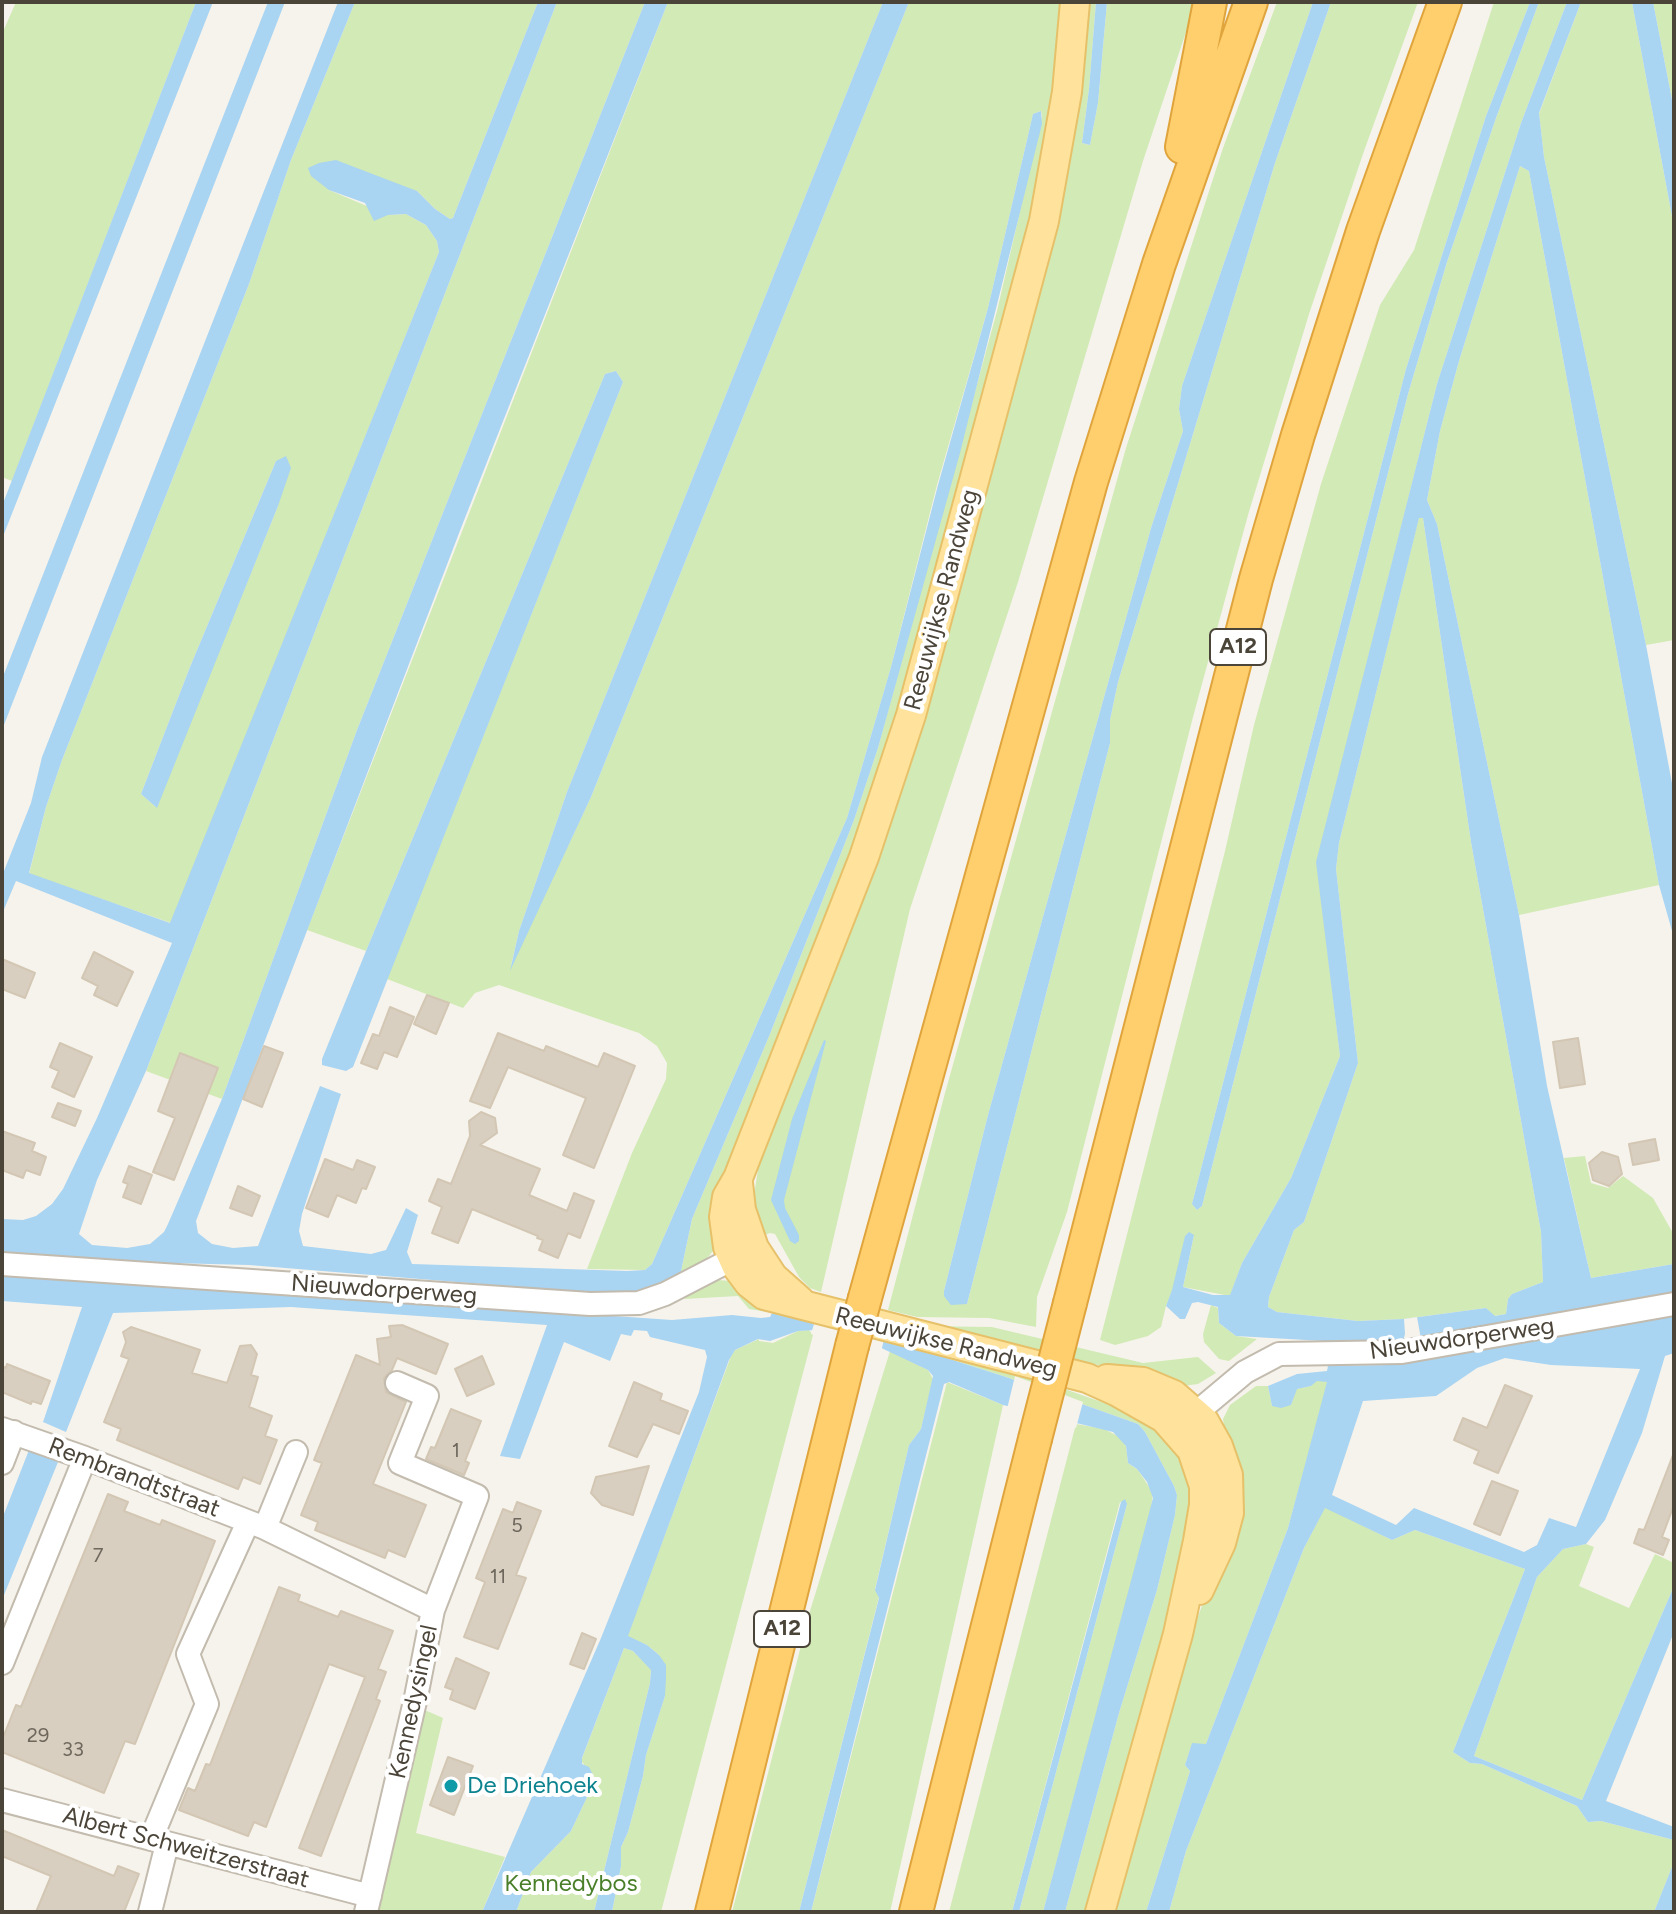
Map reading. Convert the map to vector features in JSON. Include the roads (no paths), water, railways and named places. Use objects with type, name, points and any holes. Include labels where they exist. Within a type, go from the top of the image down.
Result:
[{"type":"highway","name":"A12","points":[[1159,264],[1210,2]]},
{"type":"highway","name":"A12","points":[[712,1912],[852,1346],[1071,555],[1159,264],[1251,2]]},
{"type":"highway","name":"A12","points":[[916,1912],[1256,579],[1348,276],[1445,2]]},
{"type":"main road","name":"Reeuwijkse Randweg","points":[[1075,2],[1066,102],[1044,221],[914,702],[864,857],[738,1178],[744,1254],[805,1306],[1087,1378],[1186,1421],[1203,1478],[1205,1496],[1198,1541],[1178,1634],[1100,1912]]},
{"type":"street","name":"Nieuwdorperweg","points":[[2,1264],[590,1304],[639,1303],[665,1294],[744,1254]]},
{"type":"street","name":"Nieuwdorperweg","points":[[1186,1421],[1245,1372],[1279,1354],[1402,1352],[1467,1343],[1674,1304]]},
{"type":"street","name":"Kennedysingel","points":[[368,1904],[433,1610],[477,1496],[400,1463],[427,1396],[397,1383]]},
{"type":"street","name":"Rembrandtstraat","points":[[8,1431],[256,1525],[433,1610]]},
{"type":"street","points":[[2,1463],[8,1431]]},
{"type":"street","points":[[150,1912],[159,1841],[207,1704],[188,1654],[296,1452]]},
{"type":"street","points":[[2,1663],[85,1458]]},
{"type":"street","name":"Albert Schweitzerstraat","points":[[2,1800],[159,1841],[368,1904]]},
{"type":"water","points":[[196,2],[213,2],[2,539],[2,506]]},
{"type":"water","points":[[268,2],[285,2],[2,730],[2,679]]},
{"type":"water","points":[[338,2],[355,2],[291,160],[249,284],[62,760],[29,873],[170,923],[439,252],[437,241],[426,225],[406,214],[388,215],[374,221],[365,203],[329,190],[311,176],[308,168],[336,160],[417,191],[435,209],[453,218],[538,2],[557,2],[146,1071],[97,1180],[79,1234],[92,1245],[127,1248],[150,1244],[168,1224],[222,1099],[357,730],[645,2],[668,2],[461,528],[196,1221],[198,1233],[212,1244],[233,1248],[258,1246],[320,1086],[341,1094],[302,1214],[299,1231],[303,1246],[371,1254],[386,1250],[406,1208],[418,1215],[407,1252],[412,1264],[627,1271],[645,1270],[652,1264],[847,818],[988,308],[1033,114],[1041,111],[1042,124],[960,453],[878,748],[854,820],[770,1034],[692,1219],[680,1276],[651,1290],[604,1294],[249,1265],[95,1261],[2,1254],[2,1219],[23,1220],[36,1216],[52,1204],[63,1189],[172,943],[16,881],[2,914],[2,876],[31,803],[42,757]]},
{"type":"water","points":[[883,2],[909,2],[591,797],[510,971],[519,931],[567,792]]},
{"type":"water","points":[[1096,2],[1107,2],[1098,103],[1090,145],[1082,143]]},
{"type":"water","points":[[1313,2],[1331,2],[1275,163],[1118,682],[1110,720],[1110,743],[967,1304],[951,1305],[944,1291],[988,1115],[1151,528],[1183,431],[1179,409],[1182,386]]},
{"type":"water","points":[[1530,2],[1539,2],[1447,262],[1408,394],[1202,1206],[1197,1210],[1192,1204],[1406,369],[1486,116]]},
{"type":"water","points":[[1567,2],[1581,2],[1539,113],[1544,157],[1674,794],[1674,938],[1659,885],[1529,171],[1520,166],[1459,361],[1440,431],[1427,500],[1437,524],[1519,915],[1547,1086],[1591,1278],[1674,1264],[1674,1293],[1403,1341],[1359,1343],[1236,1336],[1219,1323],[1218,1307],[1192,1303],[1185,1319],[1180,1319],[1166,1306],[1185,1236],[1189,1232],[1194,1235],[1183,1287],[1213,1295],[1230,1295],[1242,1263],[1291,1178],[1340,1056],[1316,862],[1437,384],[1521,123]],"holes":[[[1419,518],[1423,518],[1471,842],[1541,1232],[1543,1282],[1512,1294],[1506,1314],[1495,1316],[1486,1308],[1404,1319],[1358,1321],[1277,1312],[1268,1307],[1269,1297],[1294,1230],[1304,1222],[1358,1063],[1336,869],[1339,843]]]},
{"type":"water","points":[[1632,2],[1653,2],[1674,110],[1674,227]]},
{"type":"water","points":[[616,371],[623,382],[353,1067],[346,1071],[322,1065],[366,951],[605,374]]},
{"type":"water","points":[[286,456],[291,468],[278,506],[157,808],[141,794],[276,461]]},
{"type":"water","points":[[824,1040],[784,1200],[799,1235],[799,1241],[795,1244],[790,1241],[771,1200],[792,1119]]},
{"type":"water","points":[[2,1274],[672,1320],[732,1315],[761,1318],[770,1317],[772,1313],[788,1314],[890,1340],[1138,1424],[1174,1486],[1177,1495],[1175,1515],[1157,1590],[1119,1713],[1065,1912],[1043,1912],[1153,1498],[1147,1482],[1128,1463],[1126,1446],[1113,1432],[1003,1405],[949,1382],[944,1384],[811,1912],[799,1912],[879,1598],[875,1590],[909,1445],[921,1429],[933,1376],[928,1370],[875,1345],[816,1330],[798,1331],[770,1341],[758,1339],[735,1350],[628,1636],[647,1645],[666,1665],[665,1696],[646,1755],[628,1832],[621,1847],[621,1866],[612,1912],[594,1912],[651,1670],[633,1651],[624,1648],[582,1758],[582,1764],[589,1767],[593,1775],[589,1793],[571,1831],[531,1872],[516,1912],[482,1912],[601,1638],[699,1392],[707,1357],[705,1350],[650,1337],[647,1331],[634,1330],[631,1336],[621,1334],[610,1361],[564,1342],[520,1459],[500,1456],[547,1325],[291,1307],[113,1313],[66,1432],[43,1422],[82,1307],[2,1301]]},
{"type":"water","points":[[1674,1316],[1674,1353],[1665,1356],[1642,1433],[1605,1520],[1586,1544],[1563,1549],[1537,1577],[1474,1756],[1582,1800],[1674,1586],[1674,1632],[1606,1801],[1674,1827],[1674,1840],[1601,1821],[1588,1822],[1577,1806],[1482,1764],[1470,1763],[1453,1752],[1525,1569],[1415,1530],[1392,1540],[1325,1508],[1304,1548],[1186,1851],[1169,1912],[1146,1912],[1190,1771],[1185,1765],[1192,1743],[1206,1744],[1288,1528],[1327,1382],[1317,1381],[1311,1386],[1297,1389],[1291,1405],[1281,1408],[1272,1406],[1268,1386],[1297,1374],[1327,1371],[1328,1366],[1388,1365]],"holes":[[[1505,1358],[1551,1365],[1640,1369],[1576,1527],[1549,1518],[1537,1545],[1524,1552],[1414,1508],[1396,1525],[1332,1495],[1363,1401],[1436,1396],[1477,1368]]]},
{"type":"water","points":[[29,1450],[58,1462],[2,1600],[2,1519]]},
{"type":"water","points":[[1125,1499],[1127,1504],[1019,1912],[1012,1912],[1121,1502]]},
{"type":"water","points":[[1674,1862],[1674,1912],[1654,1912]]},
{"type":"place","name":"De Driehoek","points":[[451,1786]]},
{"type":"park label","name":"Kennedybos","points":[[571,1884]]}]
